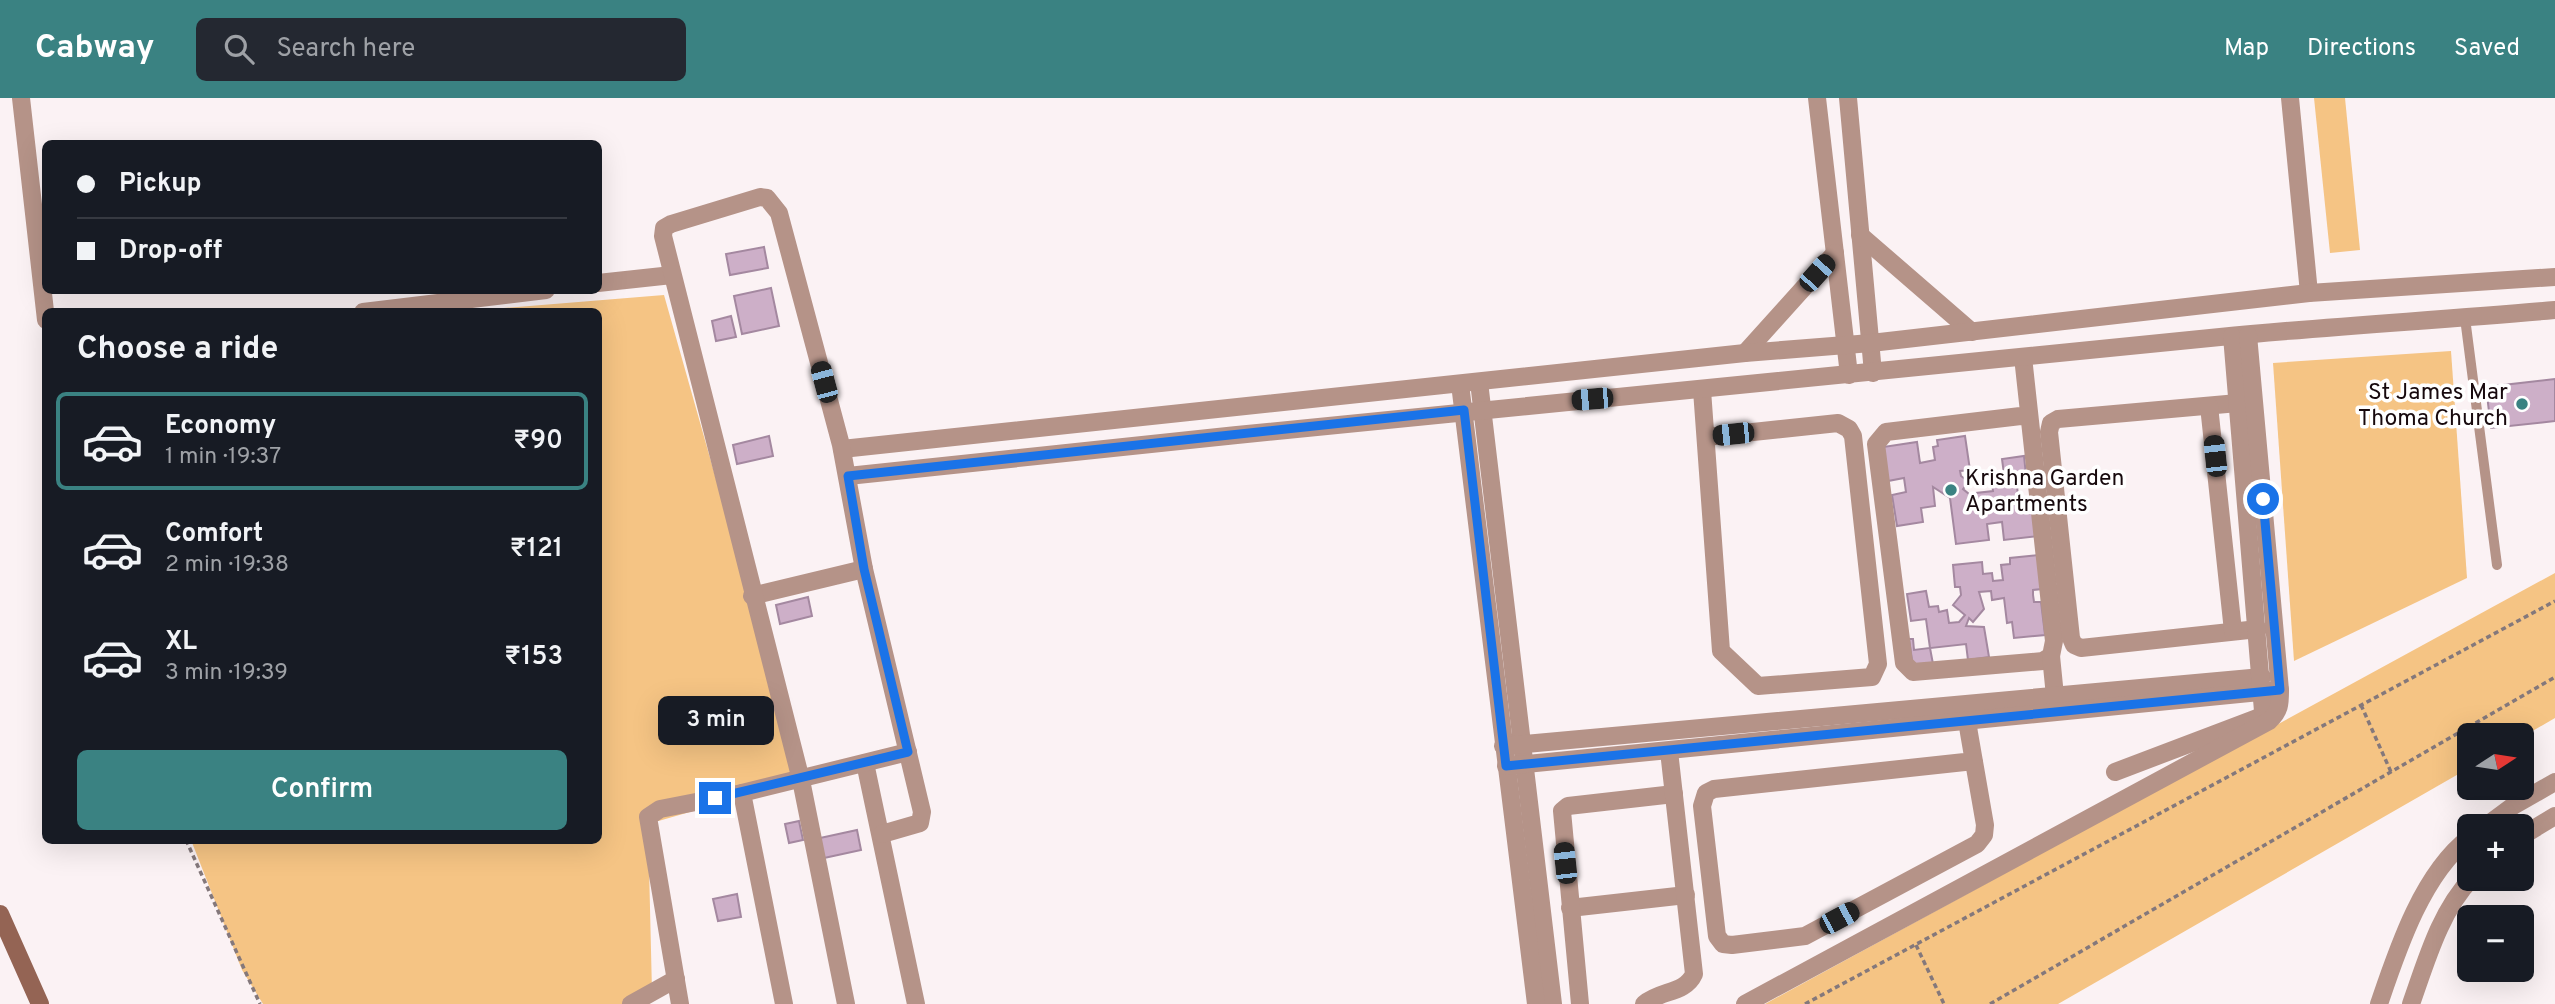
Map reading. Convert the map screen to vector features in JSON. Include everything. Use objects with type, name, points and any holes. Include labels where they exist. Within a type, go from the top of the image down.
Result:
[{"type":"main road","points":[[0,914],[40,1004]]},
{"type":"street","points":[[20,98],[42,286]]},
{"type":"street","points":[[1817,98],[1849,375]]},
{"type":"street","points":[[1848,98],[1873,373]]},
{"type":"street","points":[[2290,98],[2309,293]]},
{"type":"street","points":[[846,1004],[801,780],[752,596],[663,236],[664,228],[760,197],[774,205],[779,213],[842,449],[864,569],[923,818],[920,823],[882,834]]},
{"type":"street","points":[[1860,235],[1972,332]]},
{"type":"street","points":[[1745,353],[1835,253]]},
{"type":"street","points":[[602,283],[673,275]]},
{"type":"street","points":[[842,449],[1745,353],[1846,346],[2309,293],[2555,277]]},
{"type":"street","points":[[396,308],[513,294]]},
{"type":"street","points":[[848,476],[1482,408],[1702,390],[2240,335],[2555,310]]},
{"type":"street","points":[[1745,1004],[2269,721],[2280,708],[2268,686],[2258,629],[2238,403],[2240,335]]},
{"type":"street","points":[[2115,772],[2260,717],[2268,686],[2240,335]]},
{"type":"street","points":[[2023,358],[2054,641],[2051,656],[2055,696]]},
{"type":"street","points":[[1479,382],[1536,1004]]},
{"type":"street","points":[[1460,384],[1512,746]]},
{"type":"street","points":[[1702,390],[1720,643],[1724,656],[1758,686],[1872,677],[1878,664],[1853,436],[1849,429],[1838,423],[1706,437]]},
{"type":"street","points":[[2238,403],[2058,419],[2051,423],[2049,432],[2071,638],[2074,645],[2081,648],[2258,629]]},
{"type":"street","points":[[2210,406],[2233,631]]},
{"type":"street","points":[[2029,415],[1886,432],[1877,444],[1877,452],[1908,669],[1922,673],[2043,661],[2051,656]]},
{"type":"street","points":[[752,596],[864,569]]},
{"type":"street","points":[[1512,746],[2055,696],[2268,686]]},
{"type":"street","points":[[1514,765],[1967,720],[2268,686]]},
{"type":"street","points":[[1967,720],[1985,825],[1984,835],[1977,844],[1805,936],[1732,945],[1723,944],[1717,936],[1702,806],[1706,793],[1714,789],[1974,761]]},
{"type":"street","points":[[1644,1004],[1653,997],[1684,987],[1694,974],[1669,751]]},
{"type":"street","points":[[680,1004],[648,817],[660,808],[801,780],[908,752]]},
{"type":"street","points":[[865,762],[916,1004]]},
{"type":"street","points":[[1514,765],[1553,1004]]},
{"type":"street","points":[[2502,814],[2555,782]]},
{"type":"street","points":[[743,793],[784,1004]]},
{"type":"street","points":[[1580,1004],[1562,811],[1568,806],[1674,794]]},
{"type":"street","points":[[2534,829],[2555,816]]},
{"type":"street","points":[[2379,1004],[2403,935],[2434,879],[2457,852]]},
{"type":"street","points":[[2411,1004],[2431,947],[2460,891]]},
{"type":"street","points":[[1570,908],[1686,895]]},
{"type":"street","points":[[631,1004],[676,979]]},
{"type":"lane","points":[[2465,318],[2497,565]]},
{"type":"path","points":[[1805,1004],[2555,601]]},
{"type":"path","points":[[1990,1004],[2555,677]]},
{"type":"path","points":[[2361,705],[2391,772]]},
{"type":"path","points":[[188,844],[260,1004]]},
{"type":"path","points":[[1916,945],[1944,1004]]},
{"type":"shaded area","points":[[2314,98],[2345,98],[2360,250],[2330,253]]},
{"type":"shaded area","points":[[664,295],[801,780],[648,824],[652,992],[631,1004],[263,1004],[242,970],[193,844],[602,844],[602,308],[504,308]]},
{"type":"shaded area","points":[[2451,351],[2467,578],[2294,661],[2273,363]]},
{"type":"shaded area","points":[[2555,573],[2555,718],[2534,730],[2534,723],[2457,723],[2457,775],[2058,1004],[1765,1004]]},
{"type":"building","points":[[764,247],[768,268],[730,275],[726,254]]},
{"type":"building","points":[[771,288],[779,326],[742,334],[734,296]]},
{"type":"building","points":[[731,316],[736,337],[716,341],[712,321]]},
{"type":"building","name":"St James Mar Thoma Church","points":[[2555,379],[2555,421],[2491,428],[2486,387]]},
{"type":"building","points":[[769,436],[773,456],[737,464],[733,445]]},
{"type":"building","name":"Krishna Garden Apartments","points":[[1965,436],[1970,470],[1960,471],[1961,476],[1969,482],[1963,489],[1974,498],[1976,493],[1993,491],[1991,475],[2004,474],[2002,459],[2024,456],[2027,485],[2017,486],[2019,505],[2033,503],[2038,536],[2004,540],[2002,522],[1987,524],[1989,540],[1956,544],[1950,498],[1933,487],[1935,506],[1921,508],[1923,522],[1897,526],[1892,495],[1906,492],[1904,478],[1888,481],[1883,447],[1917,442],[1920,463],[1935,460],[1933,447],[1938,446],[1937,440]]},
{"type":"building","name":"Krishna Garden Apartments","points":[[2038,555],[2042,589],[2033,590],[2033,595],[2034,602],[2041,602],[2045,635],[2014,638],[2012,622],[2007,623],[2004,598],[1992,600],[1991,591],[1979,592],[1984,609],[1973,622],[1969,618],[1966,626],[1984,627],[1989,657],[1968,660],[1966,644],[1930,648],[1926,619],[1911,621],[1907,594],[1926,591],[1929,607],[1938,606],[1939,612],[1947,610],[1949,623],[1959,622],[1965,615],[1953,605],[1961,595],[1960,587],[1955,587],[1953,565],[1982,562],[1983,574],[1992,573],[1993,581],[2003,580],[2001,565],[2010,564],[2010,558]]},
{"type":"building","points":[[808,597],[812,616],[780,624],[776,605]]},
{"type":"building","points":[[1909,639],[1913,639],[1914,650],[1930,648],[1933,664],[1913,667]]},
{"type":"building","points":[[799,821],[803,840],[789,843],[785,824]]},
{"type":"building","points":[[857,830],[861,850],[824,858],[820,838]]},
{"type":"building","points":[[737,894],[741,917],[718,921],[713,899]]},
{"type":"place","name":"St James Mar Thoma Church","points":[[2522,404]]},
{"type":"place","name":"Krishna Garden Apartments","points":[[1951,490]]},
{"type":"route","points":[[715,798],[801,780],[908,752],[864,569],[848,476],[1464,410],[1506,766],[2280,690],[2263,499]]}]
